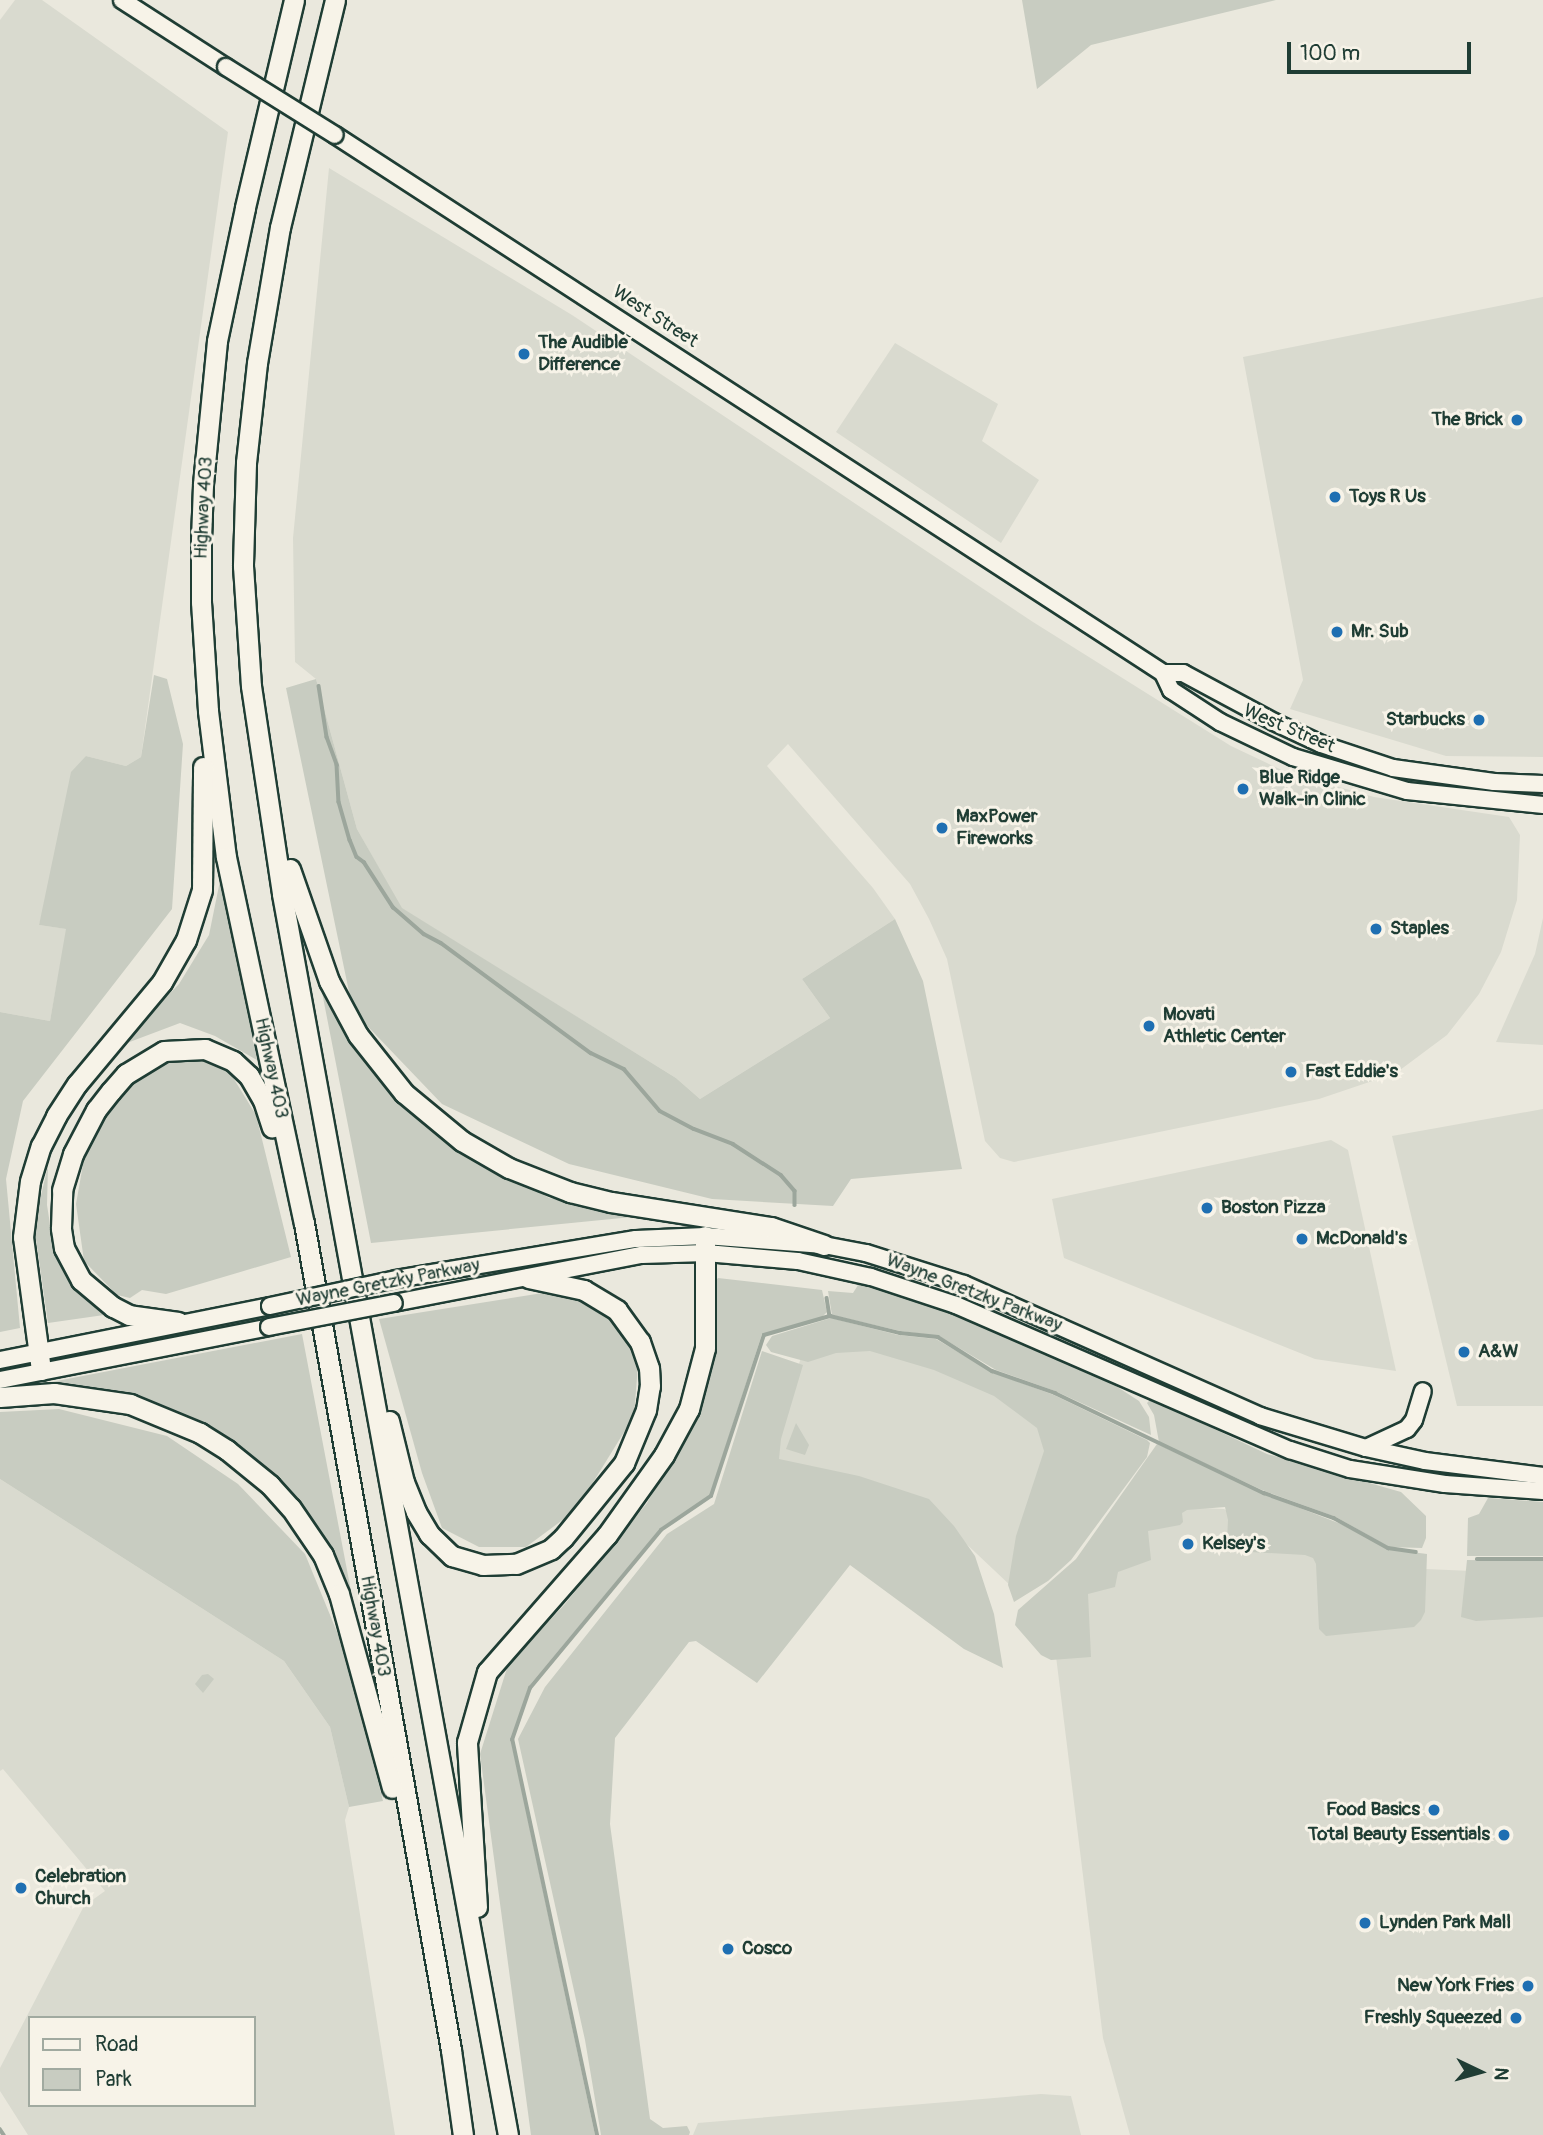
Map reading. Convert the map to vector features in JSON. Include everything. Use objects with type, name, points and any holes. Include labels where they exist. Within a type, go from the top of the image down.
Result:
[{"type":"highway","name":"Highway 403","points":[[294,0],[217,341],[203,485],[201,540],[201,602],[208,711],[226,857],[304,1223],[463,2135]]},
{"type":"highway","name":"Highway 403","points":[[335,0],[280,227],[257,363],[246,463],[243,566],[258,748],[360,1330],[508,2135]]},
{"type":"highway","points":[[40,1361],[23,1237],[30,1181],[41,1146],[56,1116],[91,1066],[162,982],[196,915],[202,890],[202,745],[208,711]]},
{"type":"highway","points":[[258,748],[271,776],[293,886],[329,981],[358,1035],[397,1085],[423,1110],[471,1146],[509,1168],[549,1185],[611,1202],[771,1227],[824,1245]]},
{"type":"highway","points":[[178,1322],[140,1319],[113,1307],[81,1280],[64,1248],[61,1216],[66,1171],[96,1110],[126,1074],[164,1051],[205,1049],[233,1061],[249,1076],[264,1100],[304,1223]]},
{"type":"highway","points":[[478,1968],[467,1742],[487,1672],[607,1535],[664,1455],[689,1409],[705,1348],[706,1244]]},
{"type":"highway","points":[[360,1330],[382,1392],[404,1482],[416,1512],[429,1534],[452,1556],[466,1561],[498,1566],[516,1564],[551,1549],[608,1486],[634,1440],[646,1410],[650,1385],[646,1353],[617,1310],[584,1290],[528,1279]]},
{"type":"highway","points":[[0,1397],[54,1393],[84,1395],[130,1404],[154,1413],[200,1433],[226,1450],[270,1485],[291,1508],[323,1555],[339,1594],[402,1827],[420,1883]]},
{"type":"main road","name":"West Street","points":[[122,0],[335,135],[1163,673],[1171,690],[1220,722],[1293,757],[1407,791],[1543,805]]},
{"type":"main road","name":"West Street","points":[[1163,673],[1183,673],[1302,735],[1393,768],[1471,779],[1543,784]]},
{"type":"main road","name":"Wayne Gretzky Parkway","points":[[0,1380],[40,1361],[178,1322],[270,1306],[396,1279],[636,1239],[706,1244],[824,1245],[866,1253],[964,1284],[1260,1416],[1366,1448],[1442,1465],[1543,1476]]},
{"type":"main road","name":"Wayne Gretzky Parkway","points":[[0,1360],[40,1361],[268,1327],[706,1244],[798,1261],[883,1281],[956,1305],[1290,1450],[1350,1469],[1445,1484],[1543,1491]]},
{"type":"main road","points":[[1366,1448],[1407,1429],[1414,1420],[1423,1391]]},
{"type":"shaded area","points":[[15,0],[42,0],[228,132],[141,757],[126,766],[86,756],[39,925],[67,929],[50,1021],[0,1012],[0,20]]},
{"type":"shaded area","points":[[329,168],[572,315],[1033,622],[1231,746],[1286,772],[1374,797],[1509,817],[1520,835],[1517,900],[1501,952],[1479,994],[1447,1035],[1396,1073],[1319,1099],[1014,1162],[1000,1158],[985,1141],[947,959],[929,919],[910,884],[788,744],[767,766],[873,888],[895,919],[802,979],[830,1018],[700,1099],[676,1078],[401,908],[357,829],[316,679],[295,662],[293,538]]},
{"type":"shaded area","points":[[1543,297],[1543,757],[1446,756],[1290,709],[1303,680],[1243,357]]},
{"type":"shaded area","points":[[895,343],[998,404],[982,441],[1039,480],[1001,543],[836,432]]},
{"type":"shaded area","points":[[1543,918],[1543,1045],[1496,1042],[1535,954]]},
{"type":"shaded area","points":[[1543,1109],[1543,1406],[1457,1406],[1392,1136]]},
{"type":"shaded area","points":[[1331,1140],[1348,1150],[1396,1371],[1315,1359],[1064,1258],[1052,1199]]},
{"type":"shaded area","points":[[809,1333],[900,1355],[1056,1416],[1012,1587],[924,1504],[768,1459]]},
{"type":"shaded area","points":[[0,1479],[284,1661],[330,1727],[349,1807],[345,1820],[395,2135],[28,2135],[0,2091],[0,2068],[84,1906],[105,1891],[3,1769],[0,1771]]},
{"type":"shaded area","name":"Lynden Park Mall","points":[[1152,1506],[1224,1509],[1329,1565],[1543,1574],[1543,2135],[1130,2135],[1103,2038],[1054,1640]]},
{"type":"shaded area","points":[[1041,2094],[1071,2096],[1081,2135],[693,2135],[698,2123]]},
{"type":"green space","points":[[1022,0],[1276,0],[1091,45],[1037,89]]},
{"type":"green space","points":[[154,675],[167,679],[183,744],[172,909],[23,1101],[6,1179],[20,1328],[0,1332],[0,1012],[50,1021],[66,929],[39,925],[71,772],[86,756],[126,766],[141,757]]},
{"type":"green space","points":[[316,679],[357,829],[402,908],[676,1078],[700,1099],[830,1018],[802,979],[895,919],[923,981],[962,1169],[851,1179],[833,1206],[712,1199],[569,1164],[442,1104],[353,1011],[286,688]]},
{"type":"green space","points":[[224,861],[257,1060],[215,1036],[180,1023],[119,1046],[179,984],[209,935]]},
{"type":"green space","points":[[320,982],[335,1010],[478,1157],[549,1198],[642,1216],[371,1243]]},
{"type":"green space","points":[[192,1054],[229,1071],[256,1115],[291,1257],[166,1294],[142,1290],[130,1298],[117,1295],[84,1261],[76,1204],[85,1153],[118,1094],[156,1062]]},
{"type":"green space","points":[[48,1166],[47,1205],[54,1250],[75,1288],[104,1315],[48,1323],[34,1225]]},
{"type":"green space","points":[[718,1278],[822,1290],[827,1312],[822,1317],[762,1334],[710,1495],[661,1528],[529,1686],[511,1740],[595,2135],[531,2135],[480,1754],[508,1665],[565,1604],[647,1503],[693,1422],[712,1321],[711,1286]]},
{"type":"green space","points":[[860,1282],[955,1312],[1102,1377],[1139,1401],[1149,1417],[1151,1435],[1055,1391],[996,1370],[939,1336],[900,1331],[832,1315],[828,1291],[853,1293]]},
{"type":"green space","points":[[549,1292],[582,1298],[624,1330],[638,1365],[634,1416],[576,1510],[526,1547],[479,1547],[442,1528],[422,1473],[379,1319]]},
{"type":"green space","points":[[831,1318],[898,1335],[936,1339],[992,1372],[1054,1395],[1147,1440],[1150,1443],[1147,1457],[1071,1560],[1048,1581],[1014,1602],[1008,1585],[1016,1536],[1044,1451],[1037,1428],[994,1396],[934,1370],[870,1351],[836,1353],[808,1362],[771,1352],[766,1345],[772,1336]]},
{"type":"green space","points":[[302,1334],[351,1591],[301,1504],[225,1437],[155,1405],[41,1384]]},
{"type":"green space","points":[[762,1351],[803,1365],[781,1439],[779,1459],[859,1476],[929,1499],[954,1526],[975,1556],[994,1614],[1003,1668],[964,1649],[850,1565],[757,1683],[696,1641],[689,1642],[615,1738],[610,1824],[650,2119],[663,2128],[687,2126],[690,2132],[689,2135],[601,2135],[585,2040],[518,1739],[545,1687],[667,1534],[714,1504]]},
{"type":"green space","points":[[1151,1399],[1267,1454],[1401,1492],[1426,1516],[1426,1538],[1422,1548],[1389,1547],[1336,1517],[1262,1490],[1159,1442],[1154,1415],[1147,1403]]},
{"type":"green space","points":[[59,1409],[167,1436],[238,1484],[305,1554],[344,1649],[383,1801],[349,1807],[330,1727],[284,1661],[0,1479],[0,1412]]},
{"type":"green space","points":[[796,1423],[809,1445],[805,1455],[786,1449]]},
{"type":"green space","points":[[1157,1444],[1274,1498],[1341,1524],[1388,1549],[1427,1554],[1425,1612],[1421,1620],[1414,1627],[1326,1636],[1319,1629],[1316,1564],[1313,1558],[1305,1555],[1233,1551],[1227,1541],[1228,1520],[1225,1507],[1187,1510],[1182,1513],[1183,1522],[1180,1525],[1148,1531],[1151,1560],[1118,1572],[1115,1587],[1088,1594],[1091,1657],[1051,1660],[1041,1655],[1015,1625],[1018,1610],[1076,1559]]},
{"type":"green space","points":[[1488,1498],[1543,1502],[1543,1556],[1467,1556],[1468,1518],[1479,1514]]},
{"type":"green space","points":[[1467,1560],[1543,1561],[1543,1617],[1476,1621],[1461,1617]]},
{"type":"green space","points":[[208,1674],[214,1679],[203,1693],[195,1684],[202,1675]]},
{"type":"waterway","points":[[319,686],[327,737],[337,765],[339,802],[350,840],[357,857],[364,862],[393,907],[424,934],[441,943],[591,1053],[624,1069],[660,1111],[694,1129],[733,1144],[781,1175],[795,1191],[795,1205]]},
{"type":"waterway","points":[[827,1298],[830,1316]]},
{"type":"waterway","points":[[597,2135],[512,1740],[530,1688],[661,1530],[711,1496],[764,1335],[830,1316],[900,1333],[938,1337],[992,1371],[1055,1393],[1264,1493],[1334,1518],[1388,1548],[1416,1552]]},
{"type":"waterway","points":[[1477,1559],[1543,1559]]},
{"type":"waterway","points":[[0,2129],[4,2135]]},
{"type":"place","name":"The Audible Difference","points":[[524,354]]},
{"type":"place","name":"The Brick","points":[[1517,420]]},
{"type":"place","name":"Toys R Us","points":[[1335,497]]},
{"type":"place","name":"Mr. Sub","points":[[1337,632]]},
{"type":"place","name":"Starbucks","points":[[1479,720]]},
{"type":"place","name":"Blue Ridge Walk-in Clinic","points":[[1243,789]]},
{"type":"place","name":"MaxPower Fireworks","points":[[942,828]]},
{"type":"place","name":"Staples","points":[[1376,929]]},
{"type":"place","name":"Movati Athletic Center","points":[[1149,1026]]},
{"type":"place","name":"Fast Eddie's","points":[[1291,1072]]},
{"type":"place","name":"Boston Pizza","points":[[1207,1208]]},
{"type":"place","name":"McDonald's","points":[[1302,1239]]},
{"type":"place","name":"A&W","points":[[1464,1352]]},
{"type":"place","name":"Kelsey's","points":[[1188,1544]]},
{"type":"place","name":"Food Basics","points":[[1434,1810]]},
{"type":"place","name":"Total Beauty Essentials","points":[[1504,1835]]},
{"type":"place","name":"Celebration Church","points":[[21,1888]]},
{"type":"place","name":"Lynden Park Mall","points":[[1365,1923]]},
{"type":"place","name":"Cosco","points":[[728,1949]]},
{"type":"place","name":"New York Fries","points":[[1528,1986]]},
{"type":"place","name":"Freshly Squeezed","points":[[1516,2018]]}]
